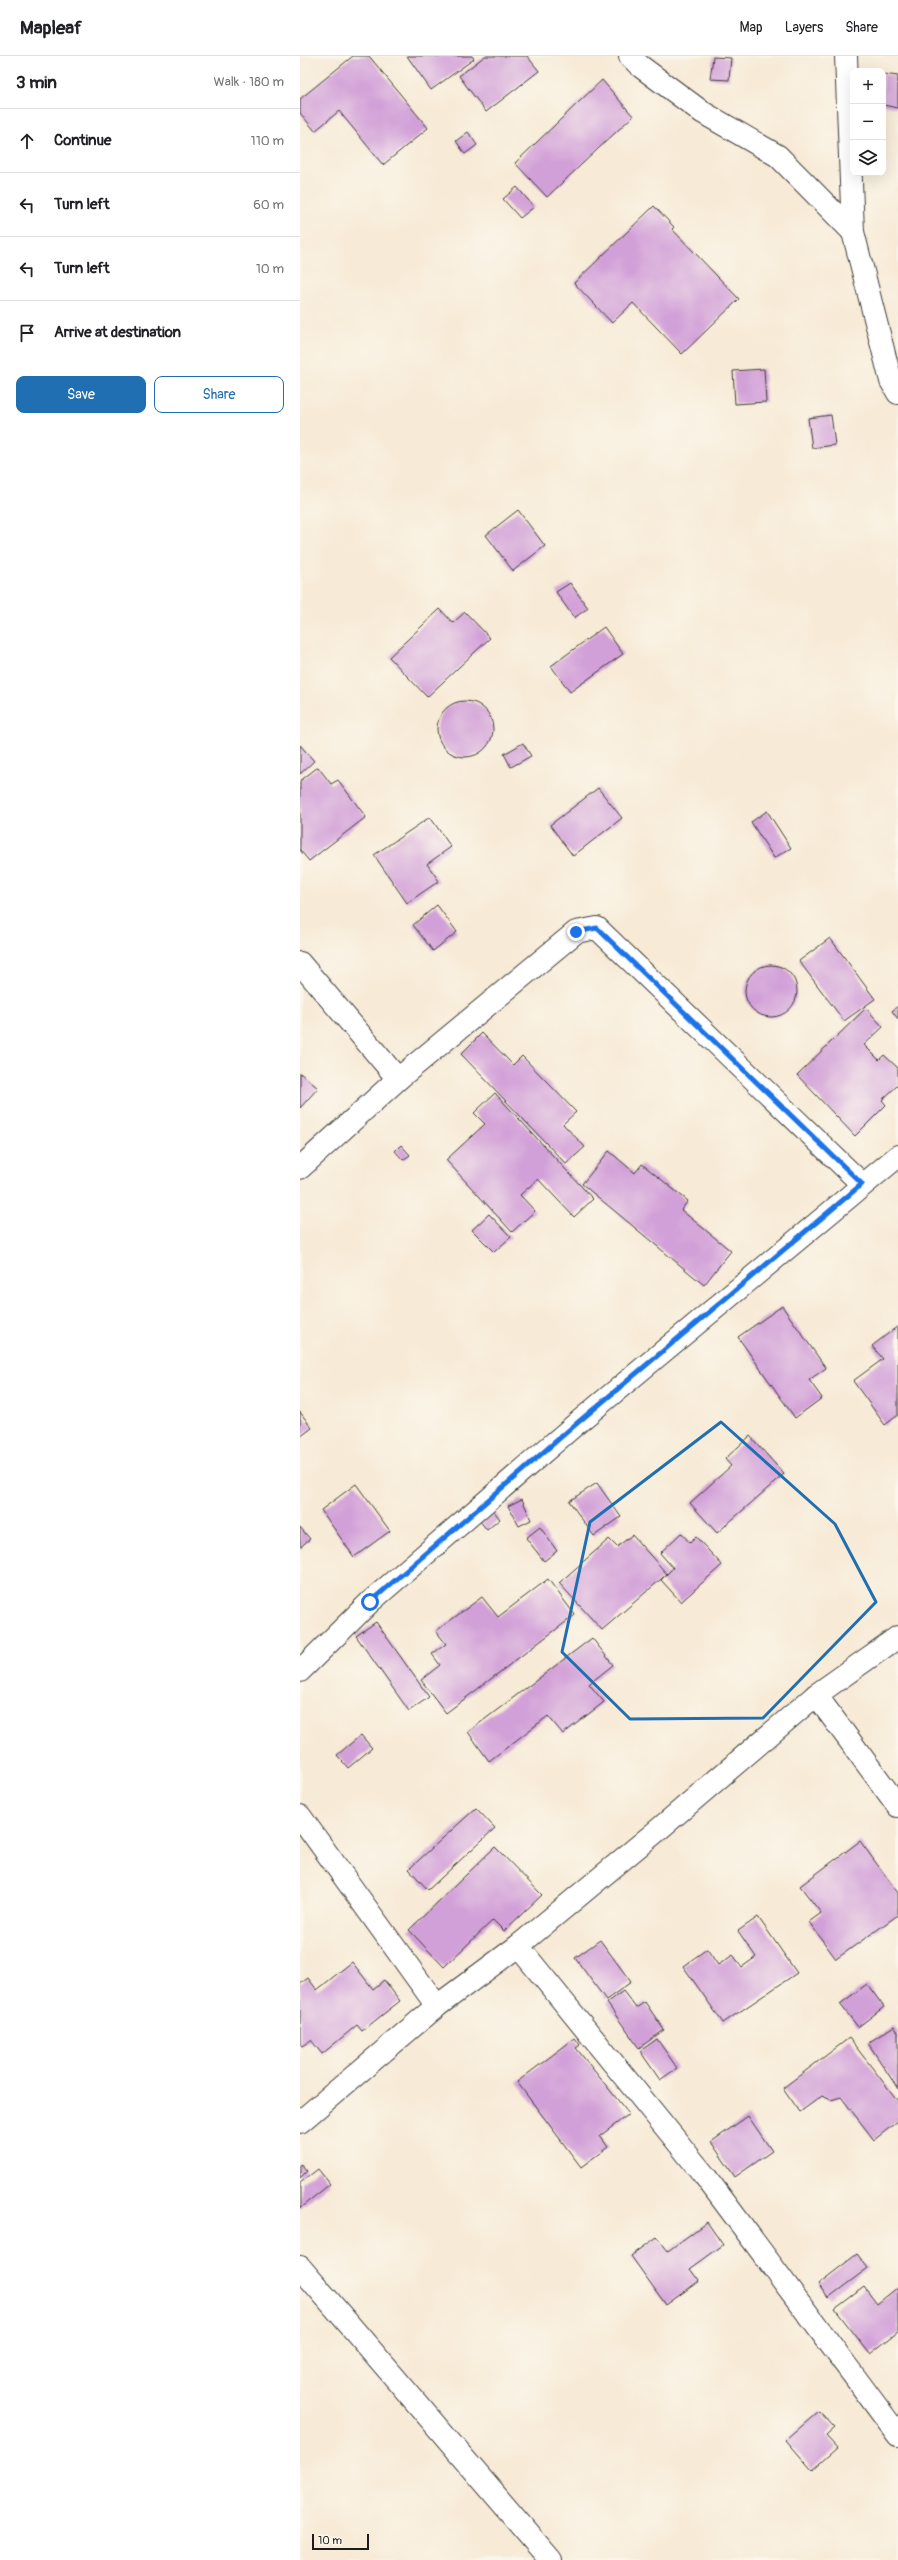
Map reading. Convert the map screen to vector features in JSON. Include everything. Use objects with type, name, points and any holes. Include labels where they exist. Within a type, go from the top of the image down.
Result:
[{"type":"street","points":[[630,56],[640,66],[702,112],[778,156],[853,232]]},
{"type":"street","points":[[846,56],[853,232],[891,381],[898,393]]},
{"type":"street","points":[[300,1168],[398,1079],[576,932],[597,928],[862,1184]]},
{"type":"street","points":[[300,963],[398,1079]]},
{"type":"street","points":[[300,1671],[370,1602],[576,1424],[862,1184],[898,1156]]},
{"type":"street","points":[[300,2122],[437,2006],[518,1946],[658,1830],[816,1695],[898,1637]]},
{"type":"street","points":[[816,1695],[898,1806]]},
{"type":"street","points":[[300,1816],[437,2006]]},
{"type":"street","points":[[518,1946],[705,2176],[898,2435]]},
{"type":"street","points":[[300,2267],[551,2560]]},
{"type":"highlighted area","points":[[721,1422],[835,1524],[876,1602],[763,1718],[630,1719],[562,1652],[590,1522]]},
{"type":"building","points":[[353,56],[369,56],[428,128],[383,165],[339,111],[315,131],[300,113],[300,99]]},
{"type":"building","points":[[407,56],[472,56],[474,59],[431,90]]},
{"type":"building","points":[[485,56],[527,56],[539,71],[486,112],[459,76]]},
{"type":"building","points":[[713,57],[731,58],[729,80],[710,79]]},
{"type":"building","points":[[886,74],[898,76],[898,108],[886,106]]},
{"type":"building","points":[[602,80],[633,116],[547,197],[515,163]]},
{"type":"building","points":[[468,132],[477,145],[465,154],[456,141]]},
{"type":"building","points":[[517,187],[534,207],[520,218],[503,199]]},
{"type":"building","points":[[654,206],[674,227],[672,229],[739,299],[682,354],[633,303],[612,323],[574,283]]},
{"type":"building","points":[[764,369],[766,402],[735,404],[733,371]]},
{"type":"building","points":[[831,415],[835,445],[812,448],[808,418]]},
{"type":"building","points":[[518,510],[545,546],[513,571],[486,535]]},
{"type":"building","points":[[570,583],[588,608],[574,618],[556,592]]},
{"type":"building","points":[[440,609],[453,623],[465,612],[490,638],[427,697],[389,657]]},
{"type":"building","points":[[604,627],[623,654],[570,692],[551,666]]},
{"type":"building","points":[[465,701],[476,703],[485,709],[491,718],[493,729],[491,740],[485,749],[476,755],[465,757],[454,755],[445,749],[439,740],[437,729],[439,718],[445,709],[454,703]]},
{"type":"building","points":[[523,743],[531,756],[511,767],[504,754]]},
{"type":"building","points":[[300,745],[314,761],[300,774]]},
{"type":"building","points":[[318,767],[331,784],[338,780],[366,817],[309,861],[300,850],[300,781]]},
{"type":"building","points":[[598,788],[622,818],[573,856],[550,825]]},
{"type":"building","points":[[767,811],[791,848],[774,858],[751,822]]},
{"type":"building","points":[[430,817],[451,847],[427,864],[439,881],[407,903],[374,855]]},
{"type":"building","points":[[437,905],[457,932],[433,951],[413,925]]},
{"type":"building","points":[[830,938],[875,999],[844,1021],[799,961]]},
{"type":"building","points":[[766,965],[776,965],[790,972],[797,986],[797,996],[790,1010],[776,1017],[766,1017],[756,1013],[749,1006],[745,996],[745,986],[749,976],[756,969]]},
{"type":"building","points":[[898,1006],[898,1019],[892,1011]]},
{"type":"building","points":[[866,1008],[883,1027],[864,1045],[879,1060],[884,1055],[898,1068],[898,1085],[882,1100],[886,1105],[855,1136],[797,1075]]},
{"type":"building","points":[[482,1033],[513,1065],[522,1056],[576,1112],[563,1124],[585,1147],[566,1164],[461,1054]]},
{"type":"building","points":[[300,1073],[318,1088],[300,1108]]},
{"type":"building","points":[[495,1093],[593,1199],[574,1217],[538,1179],[520,1195],[535,1211],[512,1232],[446,1160],[485,1124],[474,1113]]},
{"type":"building","points":[[401,1145],[410,1155],[403,1160],[395,1151]]},
{"type":"building","points":[[609,1151],[635,1173],[642,1164],[688,1201],[681,1210],[731,1251],[704,1285],[582,1184]]},
{"type":"building","points":[[489,1214],[511,1237],[494,1252],[472,1230]]},
{"type":"building","points":[[782,1306],[826,1368],[809,1380],[822,1398],[795,1418],[738,1337]]},
{"type":"building","points":[[898,1326],[898,1415],[885,1425],[853,1381],[883,1359],[872,1346]]},
{"type":"building","points":[[300,1412],[312,1428],[300,1437]]},
{"type":"building","points":[[750,1436],[784,1474],[717,1533],[690,1503],[731,1466],[725,1459]]},
{"type":"building","points":[[597,1483],[621,1517],[594,1536],[569,1501]]},
{"type":"building","points":[[356,1484],[390,1531],[354,1557],[321,1510]]},
{"type":"building","points":[[522,1499],[531,1520],[519,1526],[508,1506]]},
{"type":"building","points":[[492,1509],[500,1519],[487,1530],[479,1520]]},
{"type":"building","points":[[300,1527],[310,1539],[300,1547]]},
{"type":"building","points":[[540,1527],[557,1551],[544,1561],[526,1538]]},
{"type":"building","points":[[681,1533],[690,1543],[696,1537],[722,1565],[681,1602],[661,1580],[673,1568],[660,1553]]},
{"type":"building","points":[[632,1535],[667,1574],[602,1630],[559,1583],[609,1539],[617,1547]]},
{"type":"building","points":[[548,1579],[575,1615],[446,1713],[421,1680],[440,1665],[432,1654],[446,1644],[436,1631],[482,1597],[498,1617]]},
{"type":"building","points":[[376,1622],[429,1697],[409,1711],[356,1636]]},
{"type":"building","points":[[592,1638],[613,1665],[589,1684],[604,1702],[563,1734],[548,1716],[489,1761],[468,1732]]},
{"type":"building","points":[[361,1735],[372,1748],[348,1768],[337,1755]]},
{"type":"building","points":[[476,1808],[495,1828],[428,1890],[409,1869]]},
{"type":"building","points":[[860,1841],[898,1893],[898,1915],[836,1959],[809,1922],[821,1913],[800,1886]]},
{"type":"building","points":[[495,1847],[542,1895],[504,1931],[493,1920],[444,1967],[409,1930]]},
{"type":"building","points":[[758,1917],[797,1973],[723,2023],[683,1966],[707,1949],[718,1965],[733,1955],[742,1967],[756,1957],[738,1931]]},
{"type":"building","points":[[600,1940],[631,1982],[606,2000],[575,1958]]},
{"type":"building","points":[[352,1962],[373,1989],[384,1980],[400,2001],[362,2031],[357,2025],[322,2054],[311,2040],[302,2046],[300,2044],[300,1984],[308,1978],[317,1990]]},
{"type":"building","points":[[867,1984],[884,2007],[858,2027],[840,2004]]},
{"type":"building","points":[[623,1991],[636,2008],[645,2002],[664,2030],[639,2048],[607,2003]]},
{"type":"building","points":[[894,2026],[898,2032],[898,2089],[868,2043]]},
{"type":"building","points":[[575,2038],[580,2045],[576,2048],[629,2114],[600,2136],[608,2147],[581,2167],[517,2082]]},
{"type":"building","points":[[849,2038],[898,2101],[898,2121],[874,2140],[841,2097],[831,2100],[822,2096],[800,2112],[783,2088]]},
{"type":"building","points":[[657,2039],[677,2068],[660,2080],[640,2051]]},
{"type":"building","points":[[748,2116],[772,2151],[735,2177],[711,2142]]},
{"type":"building","points":[[300,2163],[307,2171],[300,2178]]},
{"type":"building","points":[[318,2169],[330,2184],[300,2208],[300,2183]]},
{"type":"building","points":[[707,2222],[723,2245],[690,2269],[699,2281],[666,2305],[631,2256],[657,2237],[668,2251]]},
{"type":"building","points":[[857,2254],[868,2268],[828,2298],[818,2284]]},
{"type":"building","points":[[864,2287],[877,2304],[898,2287],[898,2332],[870,2354],[835,2309]]},
{"type":"building","points":[[819,2411],[835,2428],[826,2436],[837,2448],[812,2470],[786,2440]]},
{"type":"route","points":[[370,1602],[576,1424],[862,1184],[597,928],[576,932]]}]
